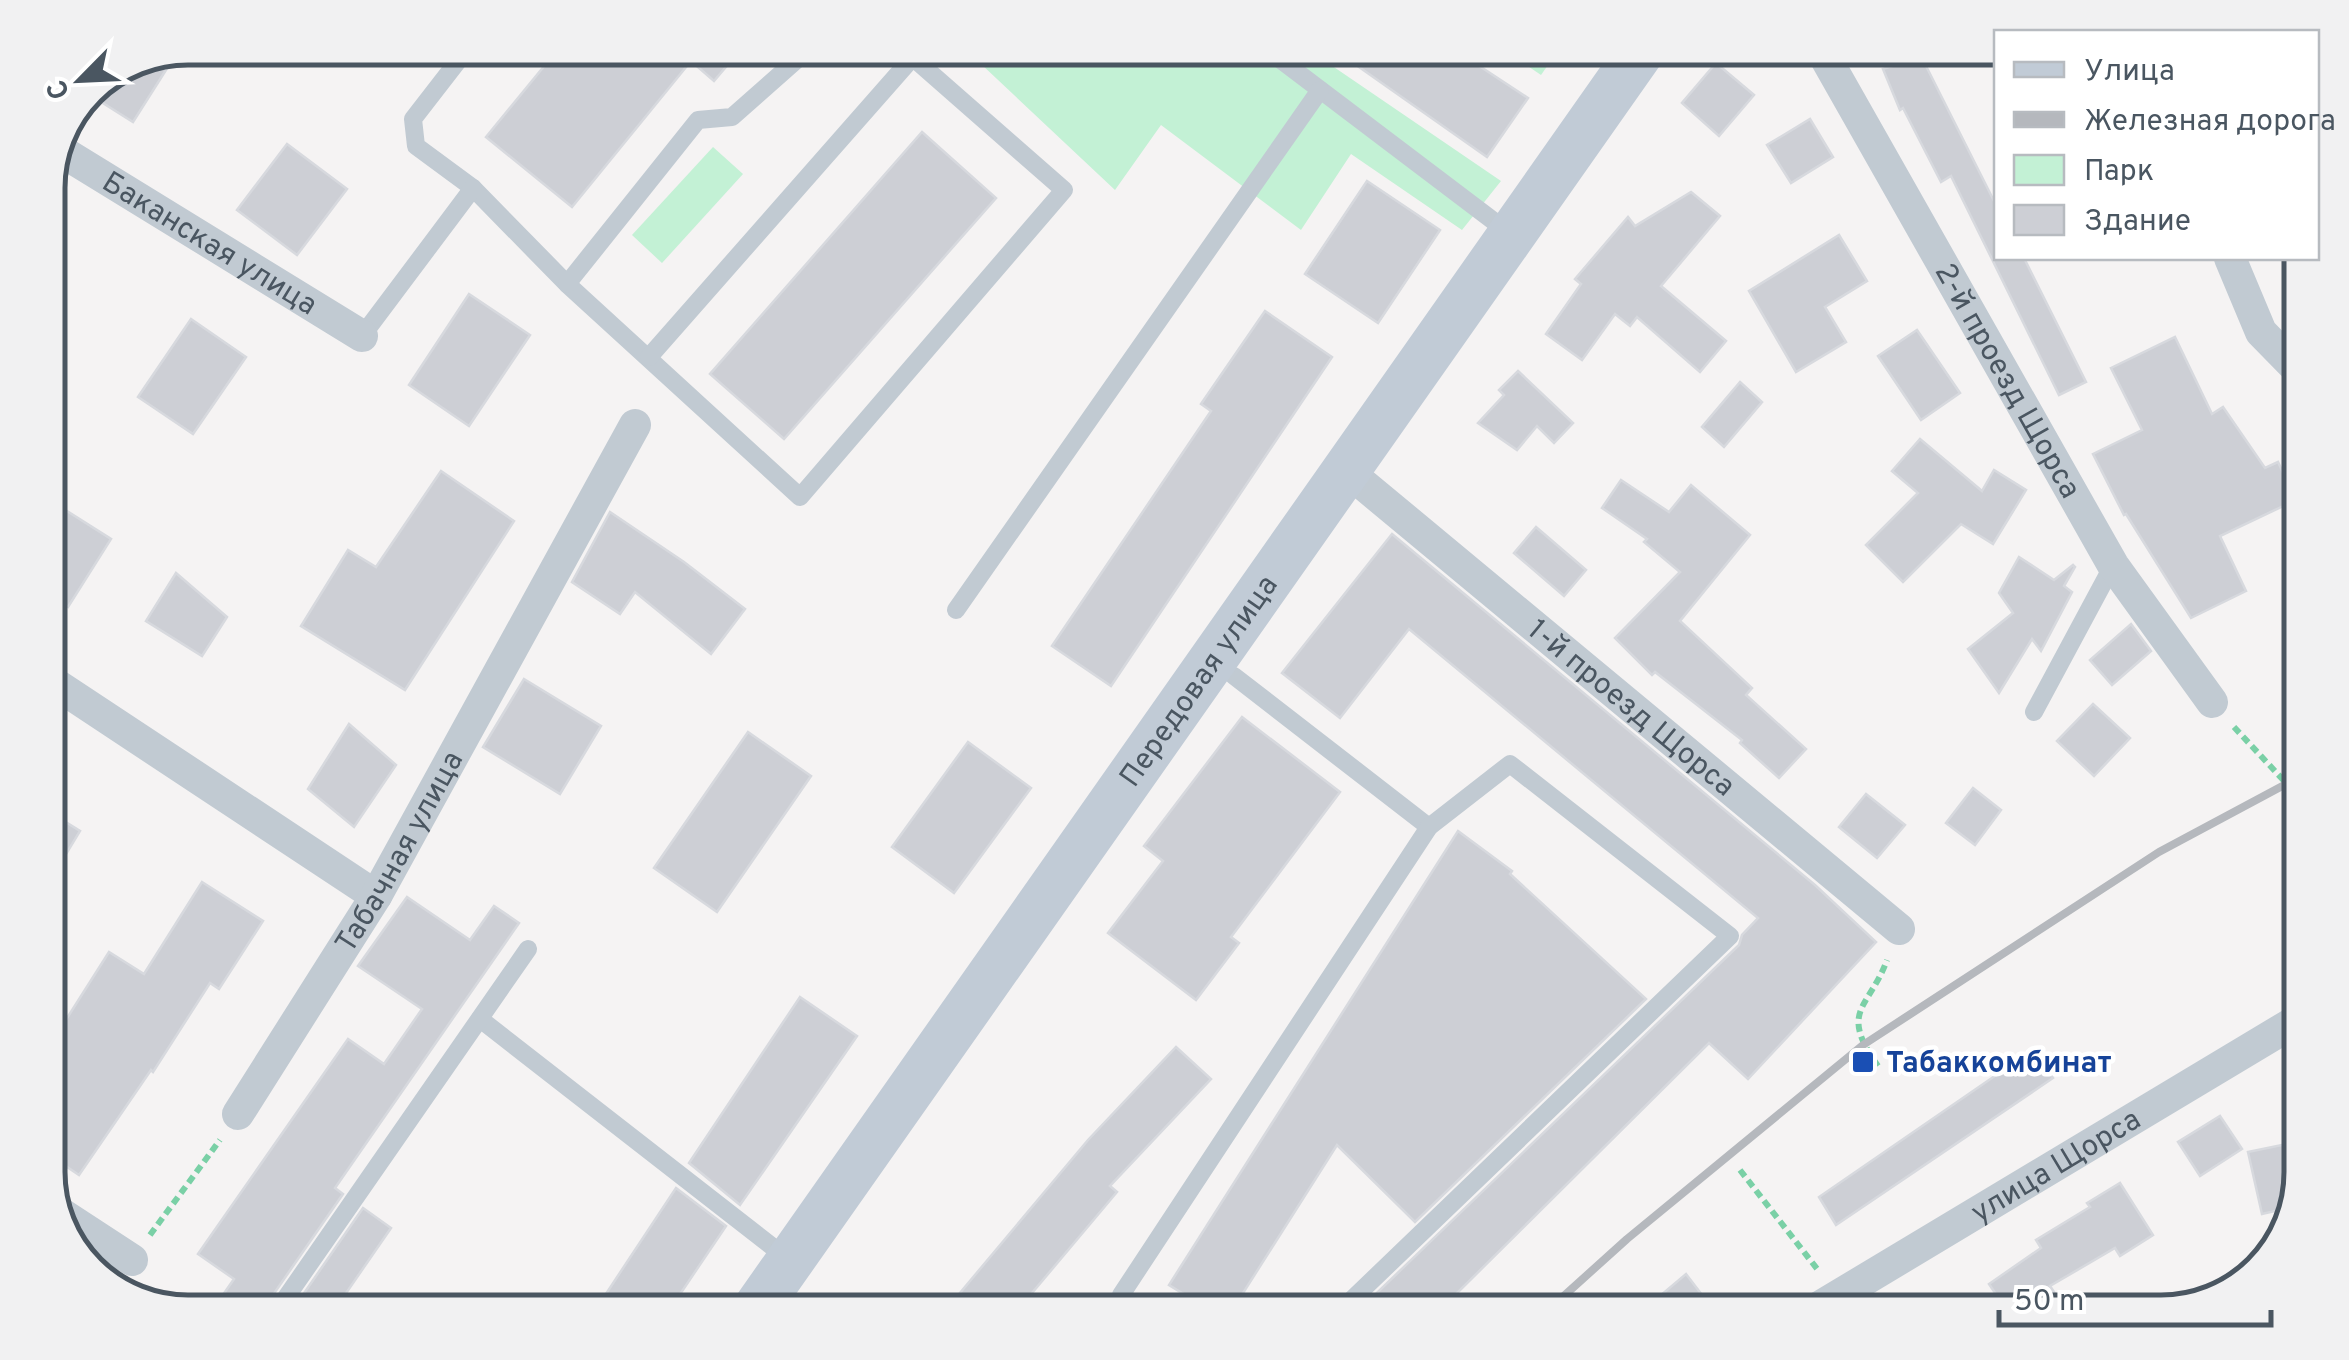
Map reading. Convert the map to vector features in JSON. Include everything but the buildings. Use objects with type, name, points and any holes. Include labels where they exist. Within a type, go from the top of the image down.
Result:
[{"type":"main road","name":"Передовая улица","points":[[800,1295],[1364,484],[1632,65]]},
{"type":"main road","name":"Передовая улица","points":[[766,1295],[1520,240],[1659,65]]},
{"type":"street","name":"2-й проезд Щорса","points":[[1830,65],[2113,564],[2212,702]]},
{"type":"street","name":"Баканская улица","points":[[69,156],[362,336]]},
{"type":"street","points":[[2231,260],[2262,332],[2284,356]]},
{"type":"street","name":"Табачная улица","points":[[238,1114],[376,896],[635,425]]},
{"type":"street","name":"1-й проезд Щорса","points":[[1364,484],[1899,929]]},
{"type":"street","points":[[65,690],[376,896]]},
{"type":"street","name":"улица Щорса","points":[[1839,1295],[2284,1029]]},
{"type":"street","points":[[77,1224],[132,1260]]},
{"type":"lane","points":[[455,65],[413,120],[416,146],[472,188],[567,284],[800,498],[1064,190],[926,65]]},
{"type":"lane","points":[[567,284],[698,120],[732,117],[791,65]]},
{"type":"lane","points":[[650,358],[899,65]]},
{"type":"lane","points":[[1287,65],[1520,240]]},
{"type":"lane","points":[[956,610],[1320,90]]},
{"type":"lane","points":[[362,336],[472,188]]},
{"type":"lane","points":[[2034,712],[2113,564]]},
{"type":"lane","points":[[1234,676],[1429,827]]},
{"type":"lane","points":[[1121,1295],[1429,827],[1510,764],[1730,936],[1357,1295]]},
{"type":"lane","points":[[288,1295],[528,949]]},
{"type":"lane","points":[[480,1018],[790,1261]]},
{"type":"path","points":[[2212,702],[2284,781]]},
{"type":"path","points":[[1878,1066],[1863,1046],[1858,1011],[1884,968],[1899,929]]},
{"type":"path","points":[[132,1260],[238,1114]]},
{"type":"path","points":[[1740,1170],[1818,1295]]},
{"type":"green space","points":[[982,65],[1331,65],[1501,181],[1462,230],[1351,154],[1301,230],[1161,125],[1115,190]]},
{"type":"green space","points":[[1526,65],[1548,65],[1541,75]]},
{"type":"green space","points":[[713,147],[743,174],[662,263],[632,235]]},
{"type":"railway","points":[[1565,1295],[1863,1045],[2159,852],[2284,785]]},
{"type":"place","name":"Табаккомбинат","points":[[1863,1062]]}]
